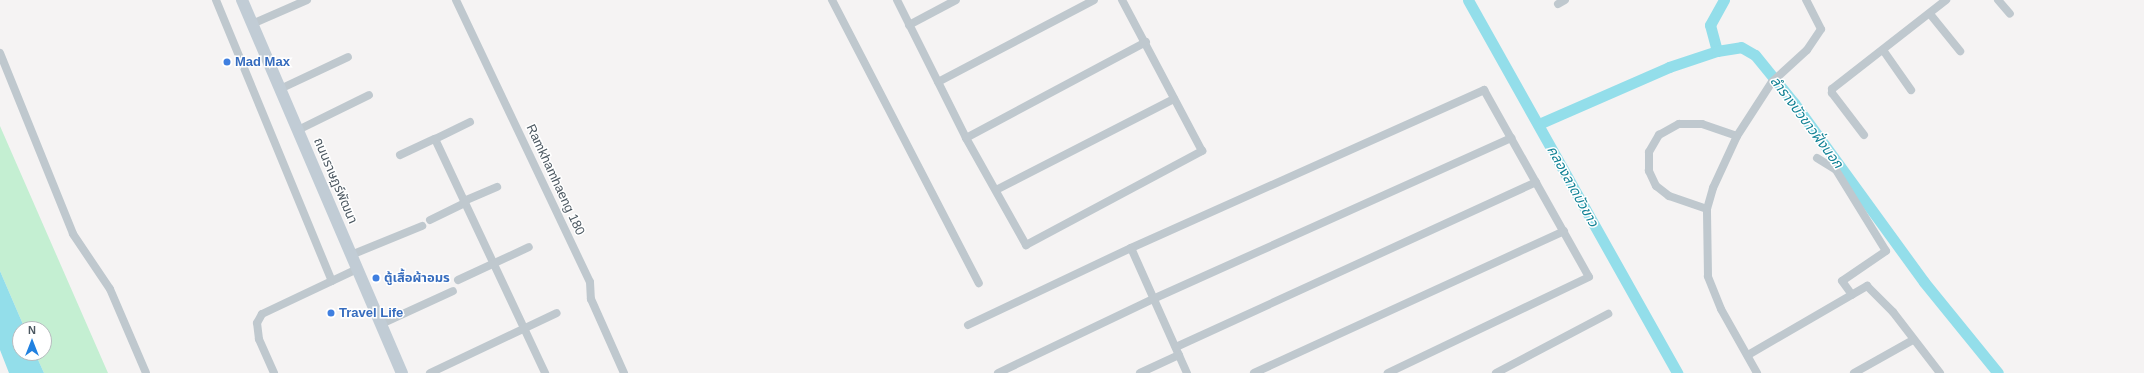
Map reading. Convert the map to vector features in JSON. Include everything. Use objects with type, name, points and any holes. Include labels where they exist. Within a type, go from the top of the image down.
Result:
[{"type":"street","points":[[216,0],[332,281]]},
{"type":"street","name":"ถนนราษฏร์พัฒนา","points":[[242,0],[402,373]]},
{"type":"street","points":[[252,24],[307,0]]},
{"type":"street","name":"Ramkhamhaeng 180","points":[[456,0],[590,282],[591,298],[624,373]]},
{"type":"street","points":[[832,0],[979,283]]},
{"type":"street","points":[[897,0],[966,138],[1026,245],[1202,151],[1146,42],[1122,0]]},
{"type":"street","points":[[909,25],[956,0]]},
{"type":"street","points":[[938,82],[1094,0]]},
{"type":"street","points":[[1757,373],[1721,309],[1708,276],[1707,209],[1713,188],[1737,136],[1772,82],[1807,50],[1821,29],[1806,0]]},
{"type":"street","points":[[1864,135],[1831,91],[1946,0]]},
{"type":"street","points":[[1998,0],[2010,14]]},
{"type":"street","points":[[1930,14],[1960,51]]},
{"type":"street","points":[[966,138],[1146,42]]},
{"type":"street","points":[[1883,50],[1911,90]]},
{"type":"street","points":[[0,53],[73,234],[110,289],[146,373]]},
{"type":"street","points":[[280,89],[348,57]]},
{"type":"street","points":[[968,325],[1131,248],[1481,91],[1485,92],[1589,275],[1588,278],[1388,373]]},
{"type":"street","points":[[298,130],[369,96]]},
{"type":"street","points":[[996,190],[1174,99]]},
{"type":"street","points":[[400,155],[470,122]]},
{"type":"street","points":[[1707,209],[1669,196],[1656,186],[1649,171],[1650,152],[1659,135],[1679,124],[1702,124],[1737,136]]},
{"type":"street","points":[[998,373],[1154,299],[1511,138]]},
{"type":"street","points":[[435,139],[492,264],[545,373]]},
{"type":"street","points":[[1817,158],[1836,170],[1886,251],[1842,281],[1852,295]]},
{"type":"street","points":[[1140,373],[1177,351],[1536,182]]},
{"type":"street","points":[[430,220],[497,187]]},
{"type":"street","points":[[351,255],[422,226]]},
{"type":"street","points":[[1254,373],[1564,231]]},
{"type":"street","points":[[458,280],[529,247]]},
{"type":"street","points":[[1131,248],[1187,373]]},
{"type":"street","points":[[274,373],[259,339],[257,323],[262,314],[357,270]]},
{"type":"street","points":[[1748,355],[1867,286],[1893,312],[1913,340],[1940,373]]},
{"type":"street","points":[[381,324],[453,291]]},
{"type":"street","points":[[430,373],[558,314]]},
{"type":"street","points":[[1496,373],[1608,314]]},
{"type":"street","points":[[1854,373],[1913,340]]},
{"type":"green space","points":[[0,126],[108,373],[44,373],[39,361],[52,361],[52,321],[22,321],[0,271]]},
{"type":"water","points":[[0,271],[22,321],[12,321],[12,361],[39,361],[44,373],[9,373],[0,350]]},
{"type":"waterway","name":"คลองลาดบัวขาว","points":[[1468,0],[1677,373]]},
{"type":"waterway","points":[[1717,51],[1710,25],[1724,0]]},
{"type":"waterway","name":"ลำรางบัวขาวฝั่งนอก","points":[[1541,123],[1669,67],[1717,51],[1741,47],[1755,55],[1794,103],[1924,282],[1998,373]]},
{"type":"place","name":"Mad Max","points":[[227,62]]},
{"type":"place","name":"ตู้เสื้อผ้าอมร","points":[[376,278]]},
{"type":"place","name":"Travel Life","points":[[331,313]]}]
